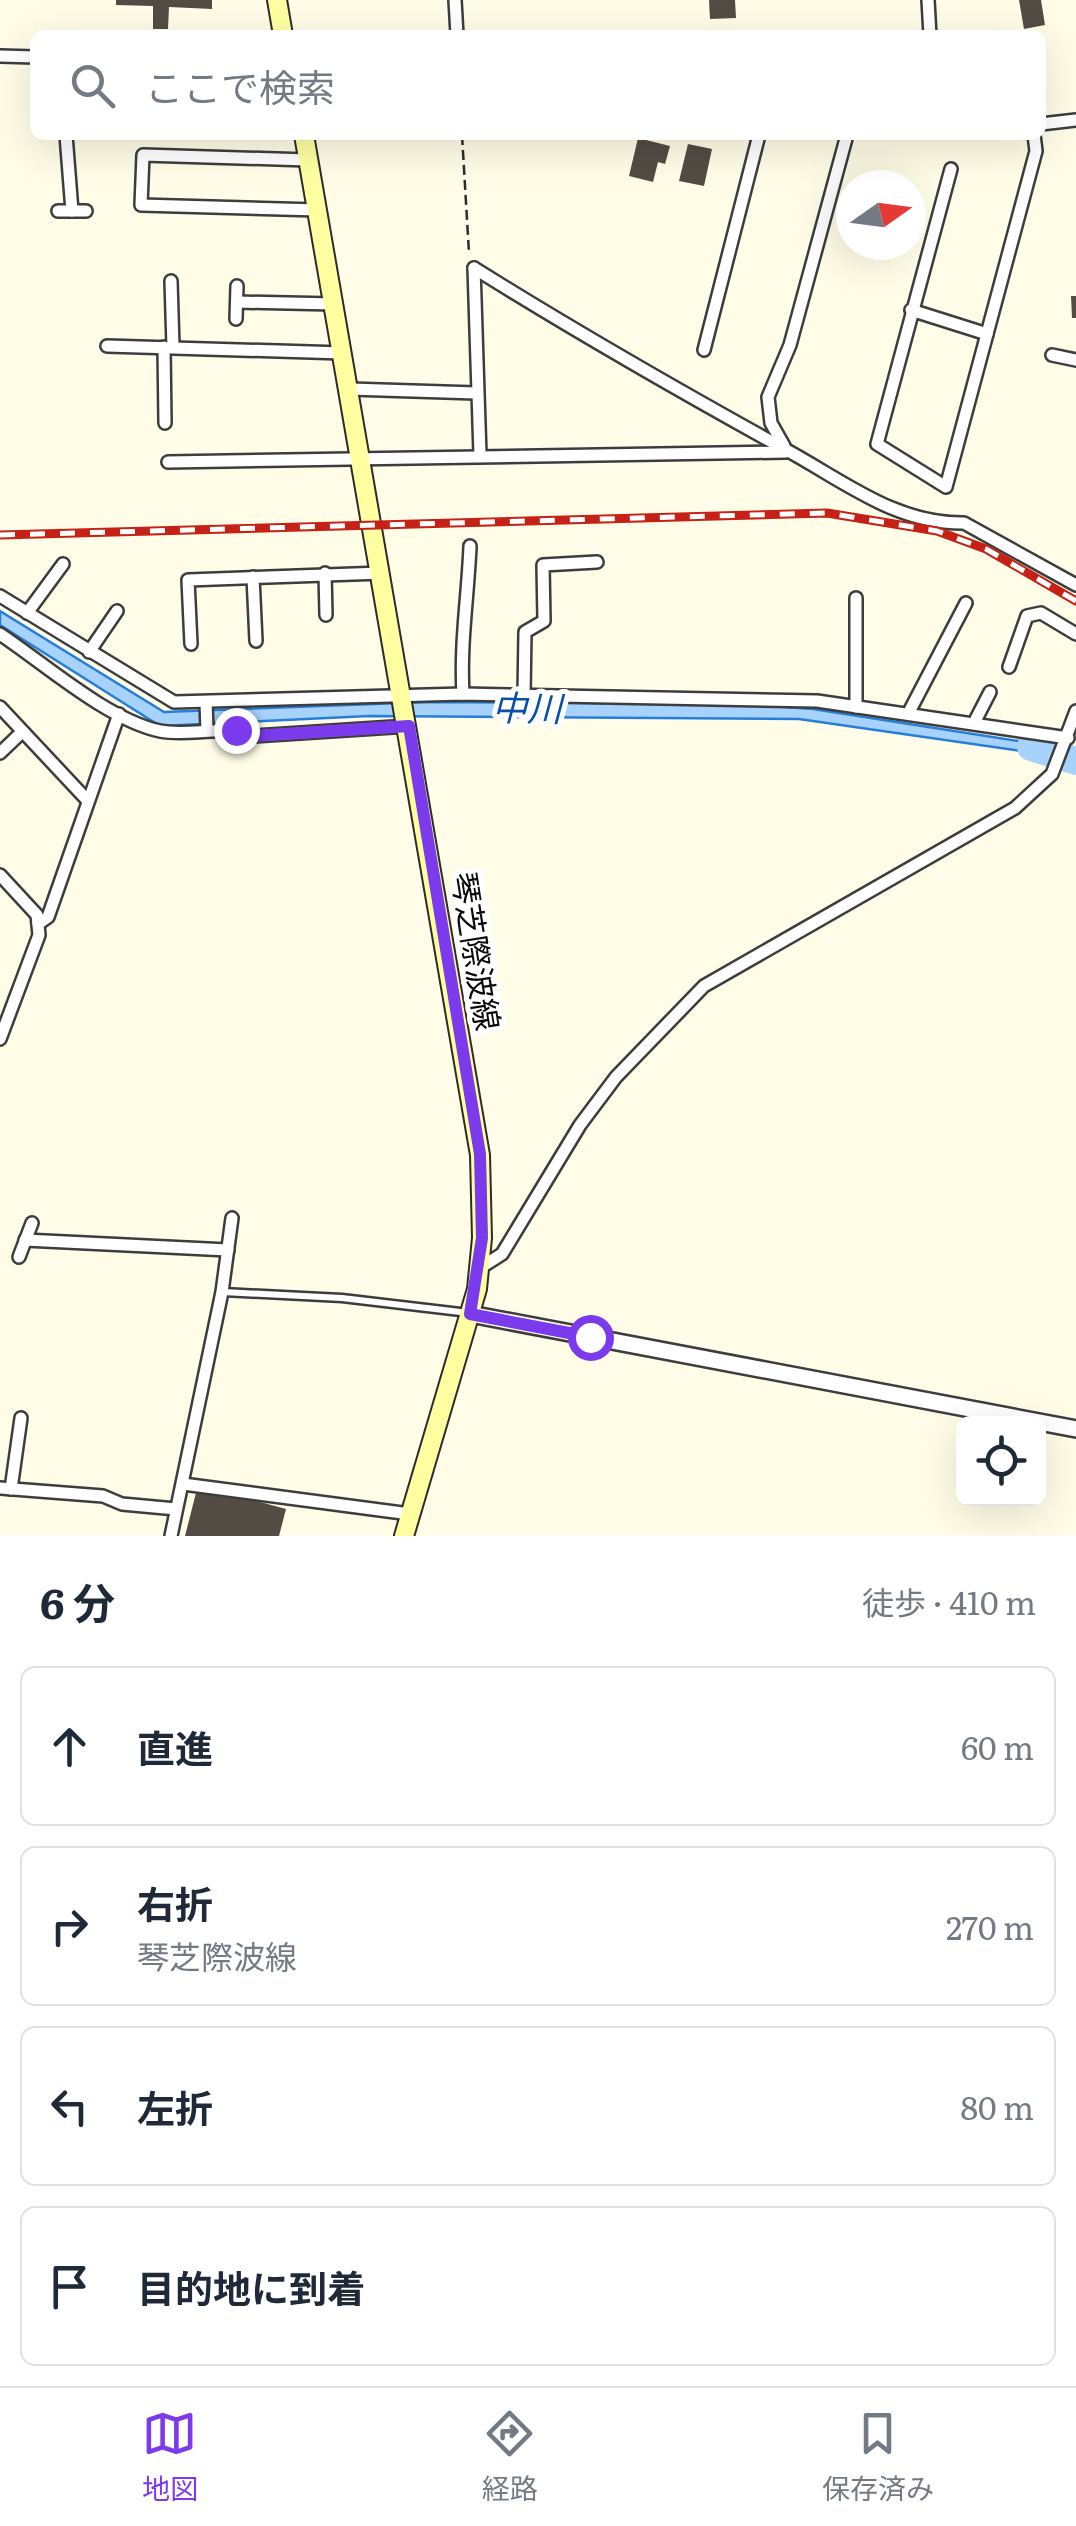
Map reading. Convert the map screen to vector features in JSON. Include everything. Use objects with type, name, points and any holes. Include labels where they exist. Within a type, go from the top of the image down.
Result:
[{"type":"main road","points":[[277,0],[282,30]]},
{"type":"main road","name":"琴芝際波線","points":[[305,140],[409,724],[480,1154],[480,1268],[404,1536]]},
{"type":"street","points":[[455,0],[457,30]]},
{"type":"street","points":[[928,0],[930,30]]},
{"type":"street","points":[[0,56],[30,57]]},
{"type":"street","points":[[1046,123],[1076,120]]},
{"type":"street","points":[[66,140],[72,211]]},
{"type":"street","points":[[704,350],[758,140]]},
{"type":"street","points":[[790,452],[777,439],[768,397],[790,344],[846,140]]},
{"type":"street","points":[[951,169],[876,444],[946,487],[1036,151],[1035,140]]},
{"type":"street","points":[[308,160],[144,154],[141,204],[318,210]]},
{"type":"street","points":[[58,212],[86,211]]},
{"type":"street","points":[[474,268],[480,456]]},
{"type":"street","points":[[474,268],[597,344],[889,508],[944,523],[964,523],[1076,586]]},
{"type":"street","points":[[165,423],[170,282]]},
{"type":"street","points":[[236,318],[237,286]]},
{"type":"street","points":[[237,302],[334,304]]},
{"type":"street","points":[[912,310],[987,334]]},
{"type":"street","points":[[107,346],[344,353]]},
{"type":"street","points":[[1052,355],[1076,360]]},
{"type":"street","points":[[350,389],[476,393]]},
{"type":"street","points":[[168,462],[790,452]]},
{"type":"street","points":[[463,694],[460,642],[468,612],[470,546]]},
{"type":"street","points":[[524,695],[525,632],[544,622],[543,565],[597,562]]},
{"type":"street","points":[[27,613],[63,564]]},
{"type":"street","points":[[325,573],[326,615]]},
{"type":"street","points":[[191,644],[188,580],[382,573]]},
{"type":"street","points":[[253,577],[256,641]]},
{"type":"street","points":[[0,596],[161,697],[206,704],[463,694],[776,700],[856,706],[1068,738]]},
{"type":"street","points":[[856,598],[856,706]]},
{"type":"street","points":[[908,714],[966,603]]},
{"type":"street","points":[[89,652],[117,611]]},
{"type":"street","points":[[1009,667],[1027,616],[1041,613],[1076,634]]},
{"type":"street","points":[[0,634],[119,714],[161,731],[207,728],[253,736],[409,724]]},
{"type":"street","points":[[974,724],[990,692]]},
{"type":"street","points":[[206,704],[207,728]]},
{"type":"street","points":[[0,707],[88,801]]},
{"type":"street","points":[[480,1268],[502,1254],[580,1126],[616,1077],[704,986],[1015,808],[1052,774],[1076,712]]},
{"type":"street","points":[[38,924],[48,917],[119,714]]},
{"type":"street","points":[[0,753],[22,732]]},
{"type":"street","points":[[0,875],[37,915],[39,935],[0,1039]]},
{"type":"street","points":[[171,1536],[222,1292],[232,1218]]},
{"type":"street","points":[[20,1257],[32,1223]]},
{"type":"street","points":[[26,1240],[228,1250]]},
{"type":"street","points":[[470,1314],[1076,1429]]},
{"type":"street","points":[[21,1418],[6,1489],[104,1496],[122,1504],[176,1509]]},
{"type":"street","points":[[184,1484],[410,1514]]},
{"type":"lane","points":[[222,1292],[342,1298],[470,1314]]},
{"type":"path","points":[[462,140],[469,264],[474,268]]},
{"type":"water","points":[[0,611],[164,712],[428,702],[740,704],[813,709],[1057,747],[1057,756],[799,719],[369,716],[160,726],[0,625]]},
{"type":"building","points":[[116,0],[212,0],[212,9],[169,7],[168,29],[153,29],[153,6],[116,5]]},
{"type":"building","points":[[709,0],[735,0],[736,18],[710,19]]},
{"type":"building","points":[[1019,0],[1041,0],[1045,25],[1024,29]]},
{"type":"building","points":[[638,140],[670,146],[665,164],[658,162],[653,182],[629,176]]},
{"type":"building","points":[[688,144],[712,149],[704,186],[679,181]]},
{"type":"building","points":[[1071,296],[1076,296],[1076,318],[1072,318]]},
{"type":"building","points":[[198,1485],[286,1509],[279,1536],[185,1536]]},
{"type":"waterway","name":"中川","points":[[1031,747],[1076,761]]},
{"type":"railway","points":[[0,535],[827,513],[937,531],[986,549],[1076,601]]},
{"type":"route","points":[[236,730],[253,736],[369,725],[409,726],[480,1154],[482,1238],[477,1289],[470,1314],[590,1337]]}]
